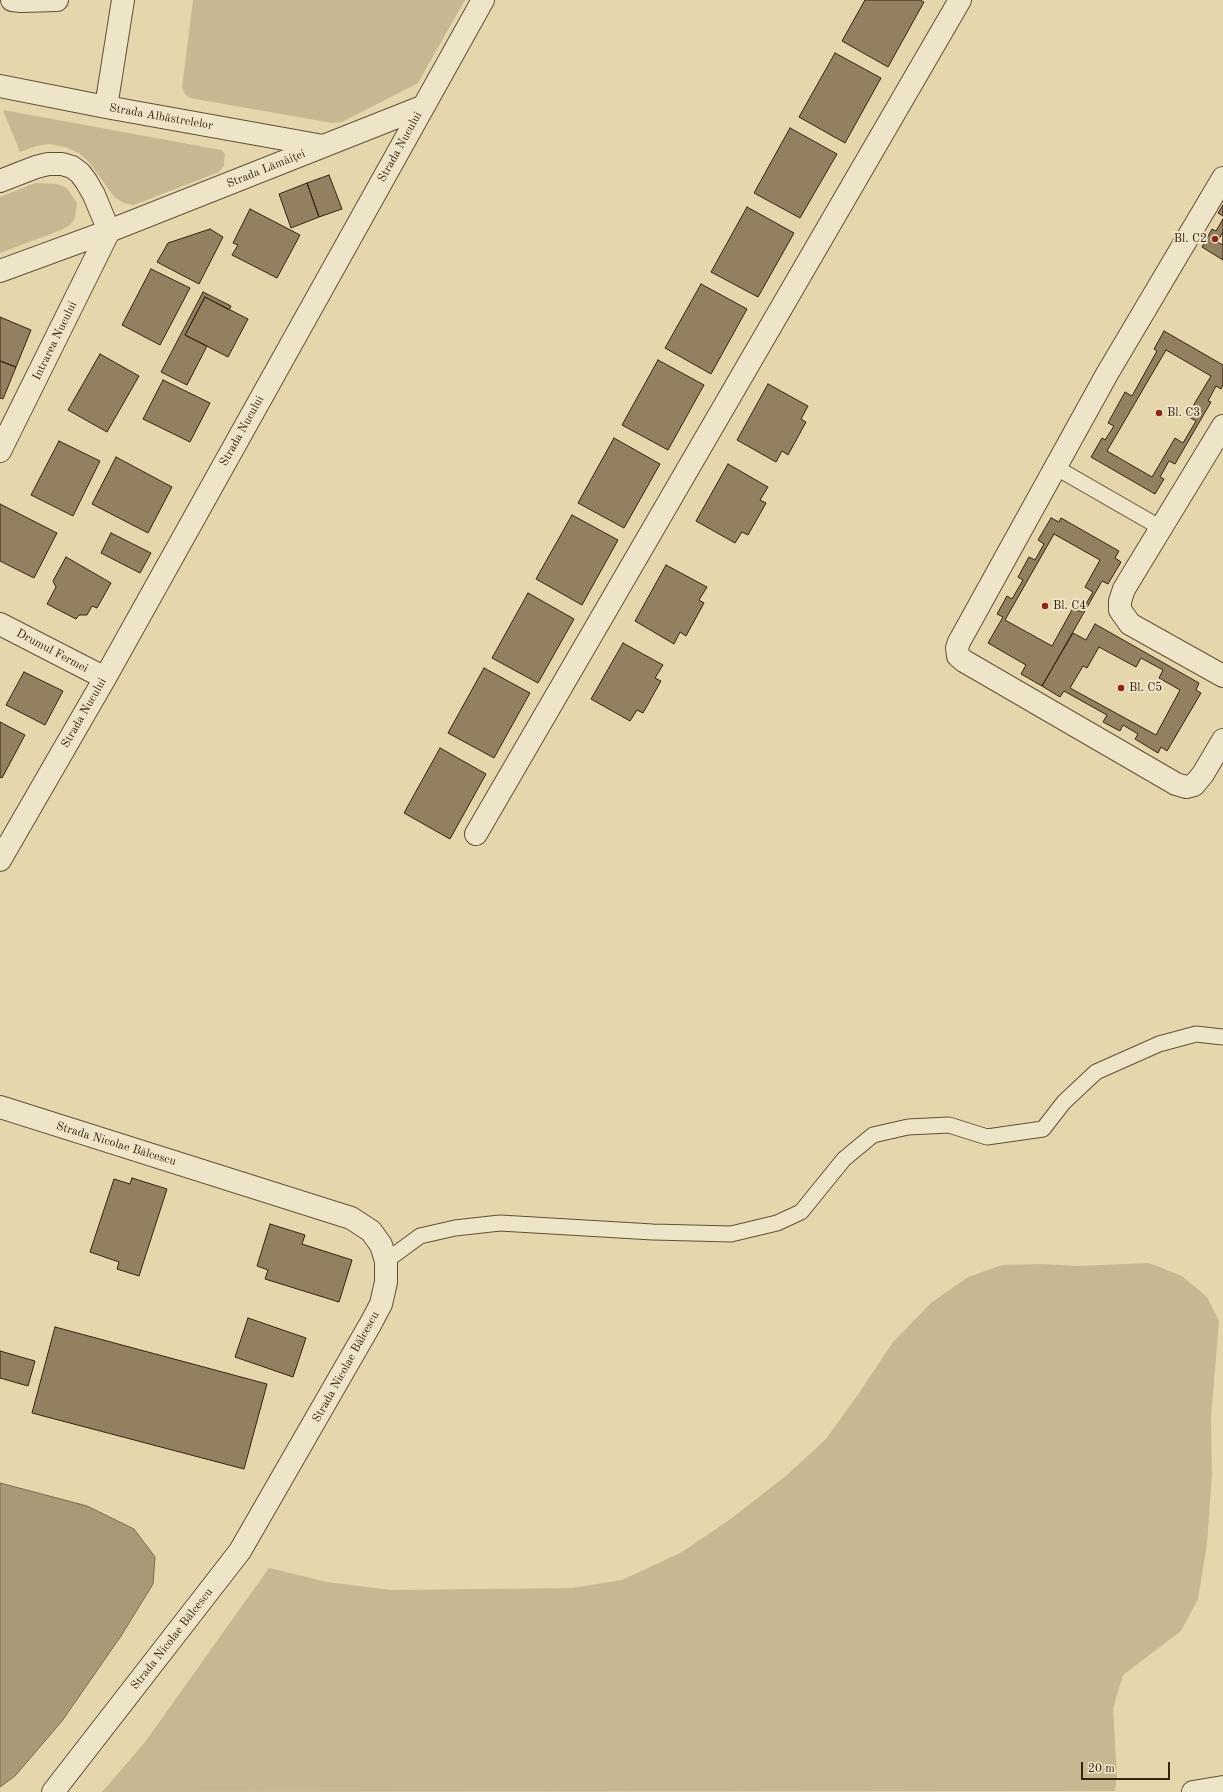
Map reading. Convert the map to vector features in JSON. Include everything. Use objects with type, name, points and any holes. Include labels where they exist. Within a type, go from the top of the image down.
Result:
[{"type":"street","points":[[12,0],[57,0]]},
{"type":"street","points":[[106,107],[123,0]]},
{"type":"street","name":"Strada Nucului","points":[[0,860],[105,678],[483,0]]},
{"type":"street","points":[[476,834],[960,0]]},
{"type":"street","name":"Strada Albăstrelelor","points":[[0,86],[106,107],[323,146]]},
{"type":"street","name":"Strada Lămâiței","points":[[0,271],[109,231],[422,107]]},
{"type":"street","points":[[0,181],[48,164],[62,164],[72,167],[80,173],[86,181],[94,195],[109,231]]},
{"type":"street","points":[[1223,178],[1106,374],[959,642],[958,656],[1176,784],[1186,787],[1194,785],[1203,774],[1223,740]]},
{"type":"street","name":"Intrarea Nucului","points":[[0,450],[109,231]]},
{"type":"street","points":[[1223,426],[1124,589],[1120,601],[1120,610],[1130,624],[1223,676]]},
{"type":"street","name":"Drumul Fermei","points":[[0,624],[105,678]]},
{"type":"street","name":"Strada Nicolae Bălcescu","points":[[0,1107],[351,1218],[371,1232],[381,1245],[386,1262],[386,1282],[372,1323],[240,1551],[53,1792]]},
{"type":"street","points":[[1193,1792],[1223,1787]]},
{"type":"lane","points":[[1055,467],[1162,528]]},
{"type":"lane","points":[[386,1262],[420,1236],[455,1228],[500,1223],[653,1232],[731,1234],[777,1223],[801,1212],[844,1159],[873,1134],[908,1127],[949,1125],[987,1136],[1043,1129],[1064,1102],[1096,1072],[1159,1044],[1196,1034],[1223,1037]]},
{"type":"shaded area","points":[[193,0],[465,0],[418,83],[342,122],[332,123],[190,98],[185,94],[182,87]]},
{"type":"shaded area","points":[[3,110],[221,150],[225,154],[224,166],[219,172],[134,205],[124,203],[115,198],[89,162],[79,153],[65,147],[49,144],[37,146],[20,152]]},
{"type":"shaded area","points":[[35,183],[56,184],[67,188],[77,203],[75,218],[70,225],[61,230],[0,253],[0,197]]},
{"type":"shaded area","points":[[1149,1263],[1182,1276],[1207,1297],[1219,1321],[1211,1418],[1212,1474],[1207,1544],[1198,1599],[1181,1631],[1123,1675],[1113,1709],[1117,1776],[1115,1791],[102,1792],[145,1742],[269,1568],[327,1582],[390,1590],[572,1588],[622,1580],[682,1552],[732,1518],[787,1475],[826,1439],[893,1342],[931,1303],[968,1277],[1002,1265],[1042,1264],[1078,1266]]},
{"type":"shaded area","points":[[0,1483],[87,1506],[134,1529],[155,1557],[153,1584],[121,1636],[62,1721],[15,1776],[0,1787]]},
{"type":"building","points":[[865,0],[920,0],[924,2],[888,67],[842,41]]},
{"type":"building","points":[[835,53],[881,78],[845,143],[799,117]]},
{"type":"building","points":[[790,128],[837,154],[800,218],[754,193]]},
{"type":"building","points":[[329,175],[342,209],[319,217],[307,183]]},
{"type":"building","points":[[307,183],[319,217],[291,228],[279,194]]},
{"type":"building","name":"Bl. C2","points":[[1223,205],[1223,216],[1218,213]]},
{"type":"building","points":[[747,207],[794,233],[758,297],[711,272]]},
{"type":"building","points":[[250,209],[300,235],[277,278],[232,255],[238,245],[233,243]]},
{"type":"building","name":"Bl. C2","points":[[1223,219],[1223,260],[1202,247],[1212,229],[1216,231]]},
{"type":"building","points":[[210,229],[223,237],[199,284],[157,262],[168,243]]},
{"type":"building","points":[[1223,232],[1223,245],[1217,242]]},
{"type":"building","points":[[151,269],[190,288],[160,345],[122,325]]},
{"type":"building","points":[[701,284],[747,309],[711,374],[665,348]]},
{"type":"building","points":[[203,292],[231,306],[229,310],[205,297],[185,335],[207,346],[187,385],[161,372]]},
{"type":"building","points":[[205,297],[248,319],[228,357],[185,335]]},
{"type":"building","points":[[0,317],[31,330],[16,367],[0,361]]},
{"type":"building","name":"Bl. C3","points":[[1164,331],[1223,365],[1223,385],[1221,389],[1216,386],[1208,401],[1211,402],[1175,464],[1169,461],[1160,477],[1164,479],[1155,494],[1091,457],[1102,438],[1105,440],[1114,426],[1108,423],[1125,392],[1132,396],[1157,351],[1154,349]]},
{"type":"building","points":[[1166,350],[1211,376],[1187,416],[1196,421],[1183,443],[1175,438],[1152,477],[1107,451]]},
{"type":"building","points":[[100,354],[139,376],[107,432],[68,410]]},
{"type":"building","points":[[658,360],[704,385],[668,450],[622,425]]},
{"type":"building","points":[[0,361],[16,367],[3,399],[0,398]]},
{"type":"building","points":[[163,380],[210,403],[190,442],[143,419]]},
{"type":"building","points":[[768,384],[808,406],[801,419],[806,422],[788,455],[782,451],[776,462],[737,440]]},
{"type":"building","points":[[614,438],[660,464],[624,528],[578,503]]},
{"type":"building","points":[[59,441],[100,461],[73,516],[31,495]]},
{"type":"building","points":[[116,457],[172,487],[148,533],[92,504]]},
{"type":"building","points":[[728,464],[768,487],[760,500],[766,503],[748,535],[742,532],[735,543],[696,521]]},
{"type":"building","points":[[0,504],[57,533],[34,578],[0,561]]},
{"type":"building","points":[[572,515],[618,540],[582,605],[536,579]]},
{"type":"building","name":"Bl. C4","points":[[1051,518],[1059,522],[1061,518],[1119,551],[1115,558],[1121,562],[1108,584],[1102,581],[1042,686],[1021,674],[1026,665],[988,643],[1003,617],[997,614],[1007,596],[1012,599],[1023,580],[1018,577],[1029,557],[1035,560],[1044,544],[1038,540]]},
{"type":"building","points":[[111,533],[151,553],[140,573],[101,553]]},
{"type":"building","points":[[1054,534],[1100,560],[1085,587],[1093,592],[1081,612],[1073,608],[1052,646],[1005,620]]},
{"type":"building","points":[[66,557],[111,583],[97,608],[92,606],[87,615],[79,615],[76,619],[47,604],[56,587],[53,581]]},
{"type":"building","points":[[666,565],[707,587],[699,600],[704,603],[686,636],[680,632],[674,644],[635,621]]},
{"type":"building","points":[[528,593],[574,619],[538,683],[492,658]]},
{"type":"building","name":"Bl. C5","points":[[1095,624],[1199,683],[1196,690],[1201,693],[1167,751],[1161,747],[1158,753],[1135,739],[1138,734],[1123,725],[1120,731],[1103,722],[1107,715],[1064,691],[1060,697],[1042,686],[1073,633],[1086,640]]},
{"type":"building","points":[[623,643],[663,665],[655,678],[661,681],[643,713],[637,710],[630,721],[591,699]]},
{"type":"building","points":[[1099,647],[1136,667],[1141,658],[1163,670],[1159,678],[1180,690],[1156,735],[1070,688],[1083,666],[1087,668]]},
{"type":"building","points":[[484,668],[530,693],[494,758],[448,733]]},
{"type":"building","points":[[24,672],[63,691],[45,725],[6,705]]},
{"type":"building","points":[[0,722],[25,735],[2,778],[0,777]]},
{"type":"building","points":[[440,748],[486,774],[450,839],[404,813]]},
{"type":"building","points":[[132,1178],[167,1189],[139,1276],[117,1269],[119,1262],[90,1252],[114,1179],[130,1184]]},
{"type":"building","points":[[270,1224],[305,1235],[302,1244],[352,1260],[339,1302],[265,1279],[268,1270],[257,1266]]},
{"type":"building","points":[[248,1318],[306,1338],[293,1377],[235,1357]]},
{"type":"building","points":[[55,1327],[267,1384],[244,1469],[32,1413]]},
{"type":"building","points":[[0,1351],[35,1361],[28,1386],[0,1378]]},
{"type":"place","name":"Bl. C2","points":[[1215,239]]},
{"type":"place","name":"Bl. C3","points":[[1159,413]]},
{"type":"place","name":"Bl. C4","points":[[1045,606]]},
{"type":"place","name":"Bl. C5","points":[[1121,688]]}]
